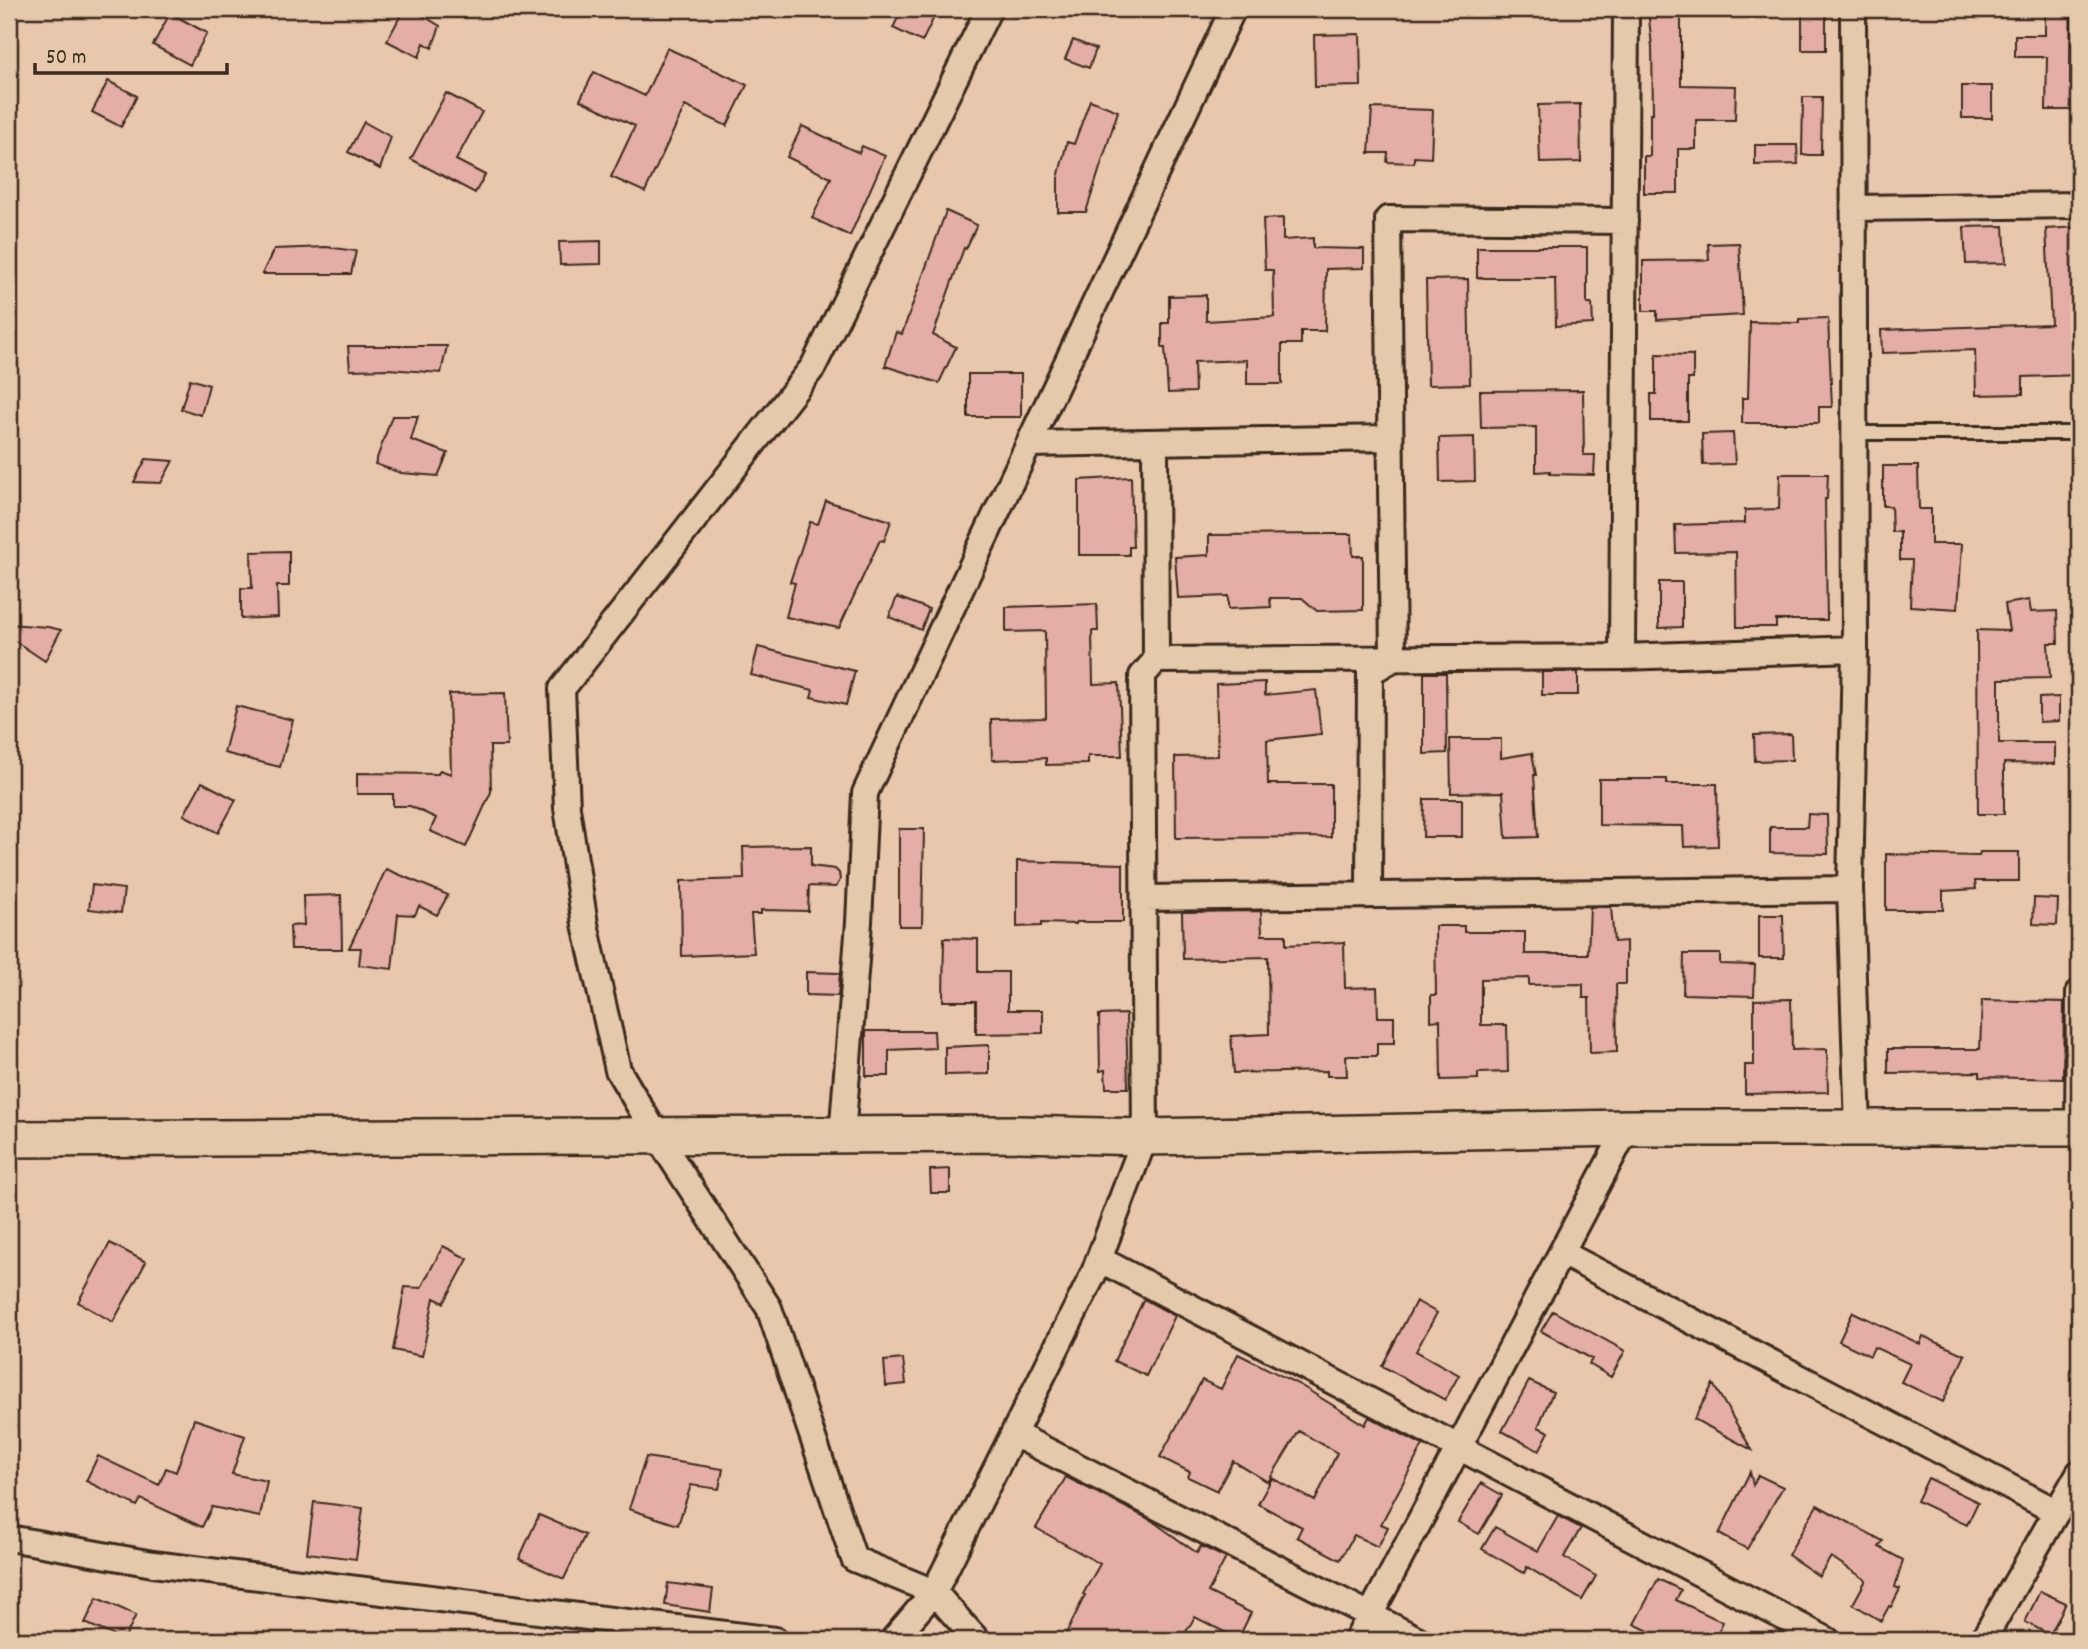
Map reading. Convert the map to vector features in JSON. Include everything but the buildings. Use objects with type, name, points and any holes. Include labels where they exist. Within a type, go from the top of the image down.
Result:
[{"type":"street","points":[[977,1640],[934,1592],[855,1559],[769,1308],[657,1136],[618,1070],[584,924],[567,808],[562,689],[813,367],[989,9]]},
{"type":"street","points":[[842,1136],[859,922],[865,793],[1233,9]]},
{"type":"street","points":[[1622,657],[1626,9]]},
{"type":"street","points":[[1853,9],[1855,649],[1850,889],[1858,1129]]},
{"type":"street","points":[[1854,208],[2079,205]]},
{"type":"street","points":[[1393,659],[1388,219],[1625,221]]},
{"type":"street","points":[[1028,444],[1390,438]]},
{"type":"street","points":[[893,1640],[934,1592],[1014,1434],[1100,1259],[1145,1137],[1142,676],[1156,660],[1155,443]]},
{"type":"street","points":[[1156,660],[1622,657],[1855,649]]},
{"type":"street","points":[[1369,894],[1370,672],[1393,659]]},
{"type":"street","points":[[1144,898],[1850,889]]},
{"type":"street","points":[[9,1139],[1019,1134],[1145,1137],[1627,1128],[2079,1128],[2079,992]]},
{"type":"street","points":[[1357,1640],[1627,1128]]},
{"type":"street","points":[[1562,1253],[2057,1511]]},
{"type":"street","points":[[1100,1259],[1827,1640]]},
{"type":"street","points":[[1014,1434],[1419,1640]]},
{"type":"street","points":[[1983,1640],[2079,1473]]},
{"type":"street","points":[[9,1538],[153,1564],[775,1640]]},
{"type":"lane","points":[[1855,433],[2079,433]]}]
